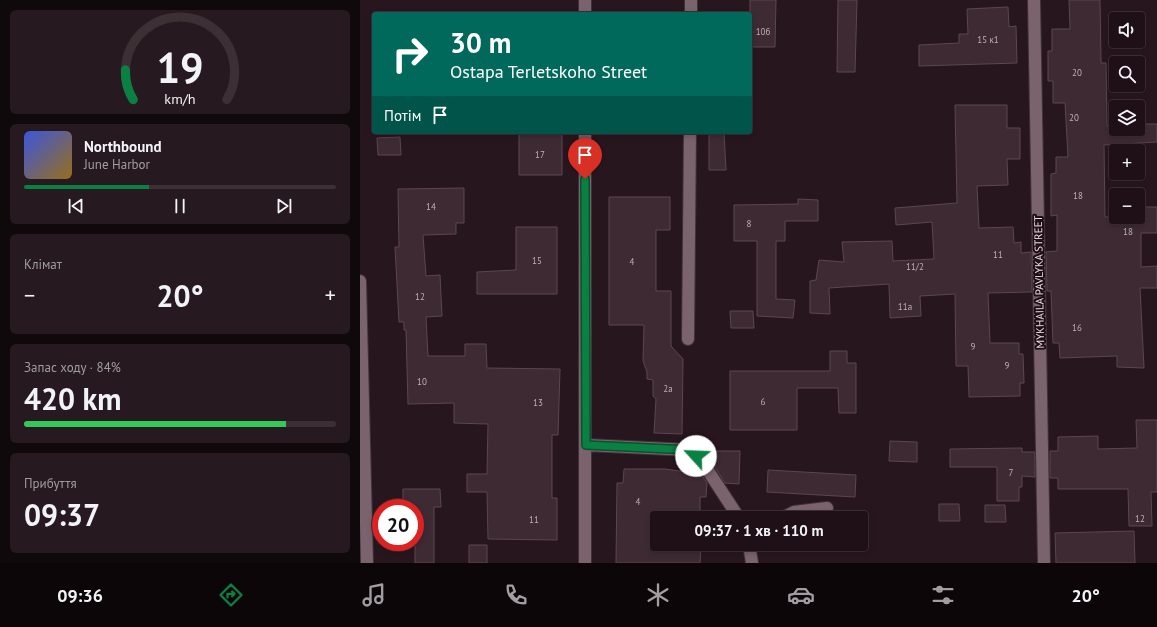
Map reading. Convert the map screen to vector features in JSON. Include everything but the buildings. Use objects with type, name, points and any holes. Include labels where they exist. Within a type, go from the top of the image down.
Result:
[{"type":"street","points":[[585,0],[585,12]]},
{"type":"street","points":[[691,0],[691,12]]},
{"type":"street","name":"MYKHAILA PAVLYKA STREET","points":[[1034,0],[1044,563]]},
{"type":"street","points":[[585,134],[585,563]]},
{"type":"street","points":[[688,339],[690,134]]},
{"type":"street","points":[[360,281],[367,563]]},
{"type":"street","points":[[586,445],[690,450],[703,463],[734,511]]},
{"type":"street","points":[[802,511],[827,508]]},
{"type":"street","points":[[750,551],[752,563]]},
{"type":"route","points":[[585,179],[586,445],[675,448],[690,450],[696,456]]}]
